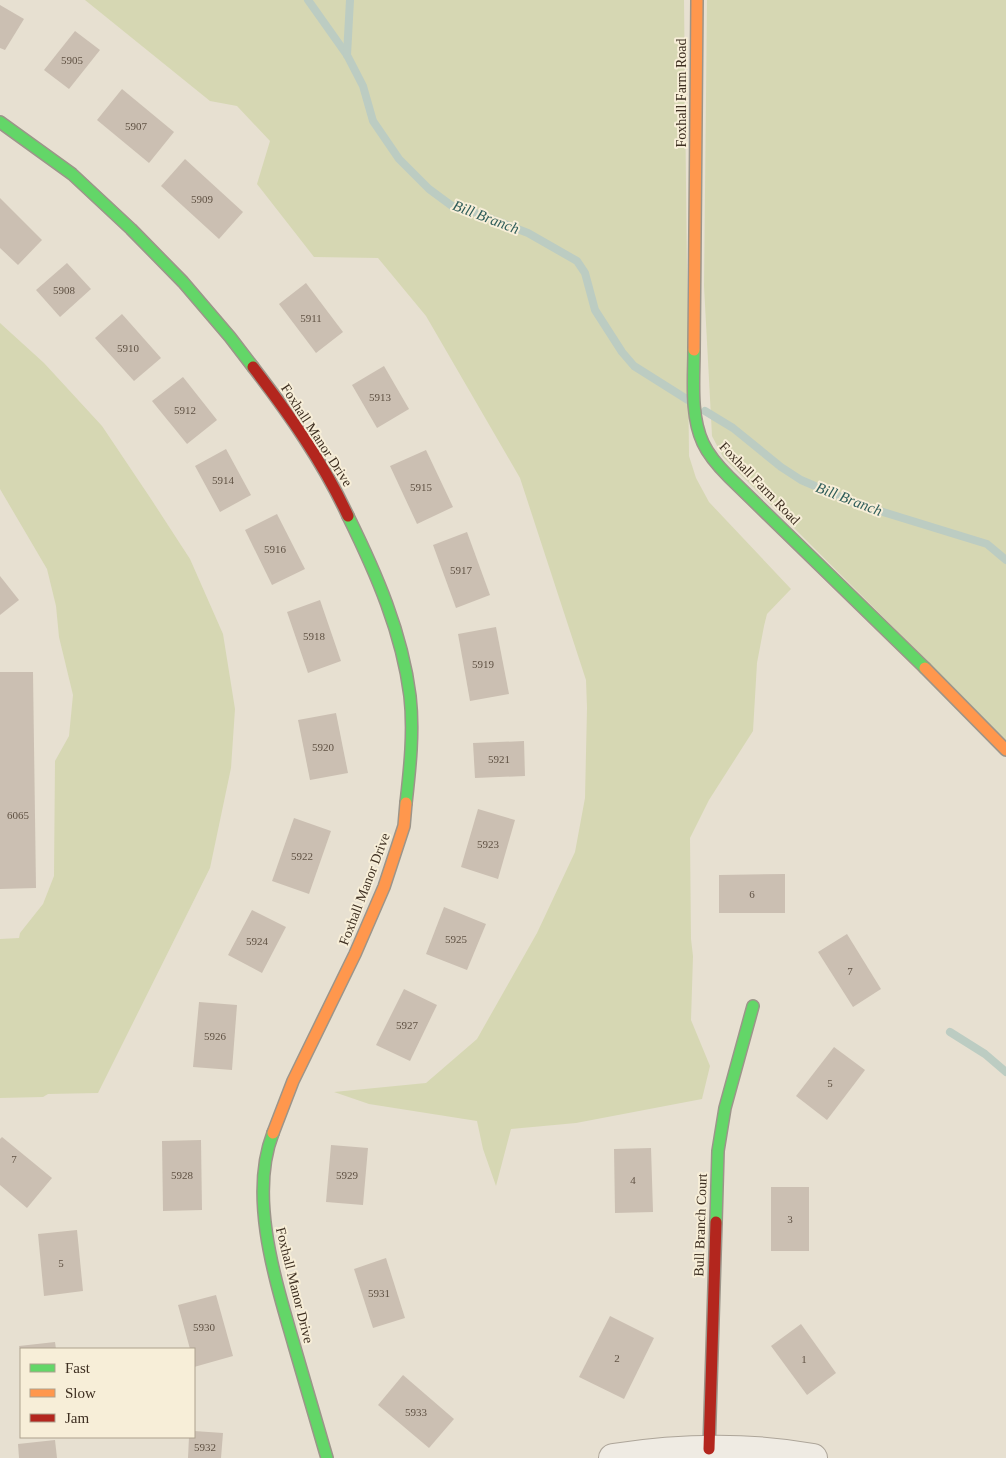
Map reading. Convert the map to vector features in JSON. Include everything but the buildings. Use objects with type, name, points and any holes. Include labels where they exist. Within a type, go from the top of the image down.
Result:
[{"type":"street","name":"Foxhall Farm Road","points":[[697,0],[694,385],[696,419],[700,437],[710,455],[729,477],[978,720],[1006,750]]},
{"type":"street","name":"Foxhall Manor Drive","points":[[0,122],[72,174],[131,229],[183,282],[230,337],[287,412],[332,484],[373,568],[398,637],[410,698],[411,754],[404,826],[384,888],[355,954],[293,1081],[268,1145],[262,1188],[265,1225],[279,1291],[327,1458]]},
{"type":"street","name":"Bull Branch Court","points":[[709,1449],[718,1151],[725,1108],[753,1006]]},
{"type":"street","points":[[613,1458],[709,1449],[779,1452],[812,1458]]},
{"type":"green space","points":[[85,0],[684,0],[689,456],[696,478],[709,502],[791,589],[767,614],[757,663],[753,731],[709,800],[690,838],[691,939],[693,956],[691,1020],[710,1066],[702,1099],[576,1123],[511,1129],[496,1186],[483,1149],[477,1121],[369,1104],[334,1092],[426,1083],[477,1039],[537,933],[575,852],[585,798],[586,680],[520,478],[426,316],[378,258],[314,257],[257,184],[270,141],[237,106],[210,101]]},
{"type":"green space","points":[[707,0],[1006,0],[1006,740],[723,457],[712,436],[704,286]]},
{"type":"green space","points":[[0,323],[44,363],[102,426],[190,559],[223,634],[235,709],[231,768],[210,868],[98,1093],[48,1094],[43,1097],[0,1098],[0,939],[19,938],[20,933],[43,904],[54,876],[55,761],[69,736],[73,695],[59,637],[56,606],[47,569],[0,489]]},
{"type":"waterway","name":"Bill Branch","points":[[308,0],[347,55],[363,86],[373,121],[399,159],[429,189],[452,206],[465,209],[528,233],[577,261],[585,273],[595,310],[622,352],[634,366],[688,400]]},
{"type":"waterway","points":[[347,55],[350,0]]},
{"type":"waterway","name":"Bill Branch","points":[[705,411],[733,428],[781,467],[801,480],[857,504],[987,544],[1006,560]]},
{"type":"waterway","points":[[950,1032],[985,1054],[1006,1072]]},
{"type":"traffic: fast","points":[[0,122],[72,174],[131,229],[183,282],[253,367]]},
{"type":"traffic: fast","points":[[694,350],[694,409],[699,432],[711,457],[729,477],[925,668]]},
{"type":"traffic: fast","points":[[348,516],[387,603],[406,672],[412,723],[406,803]]},
{"type":"traffic: fast","points":[[716,1222],[718,1151],[725,1108],[753,1006]]},
{"type":"traffic: fast","points":[[273,1133],[266,1158],[263,1184],[267,1239],[280,1294],[327,1458]]},
{"type":"traffic: slow","points":[[694,350],[697,0]]},
{"type":"traffic: slow","points":[[925,668],[1006,750]]},
{"type":"traffic: slow","points":[[273,1133],[293,1081],[355,954],[384,887],[404,826],[406,803]]},
{"type":"traffic: jam","points":[[253,367],[305,439],[328,477],[348,516]]},
{"type":"traffic: jam","points":[[709,1449],[716,1222]]}]
